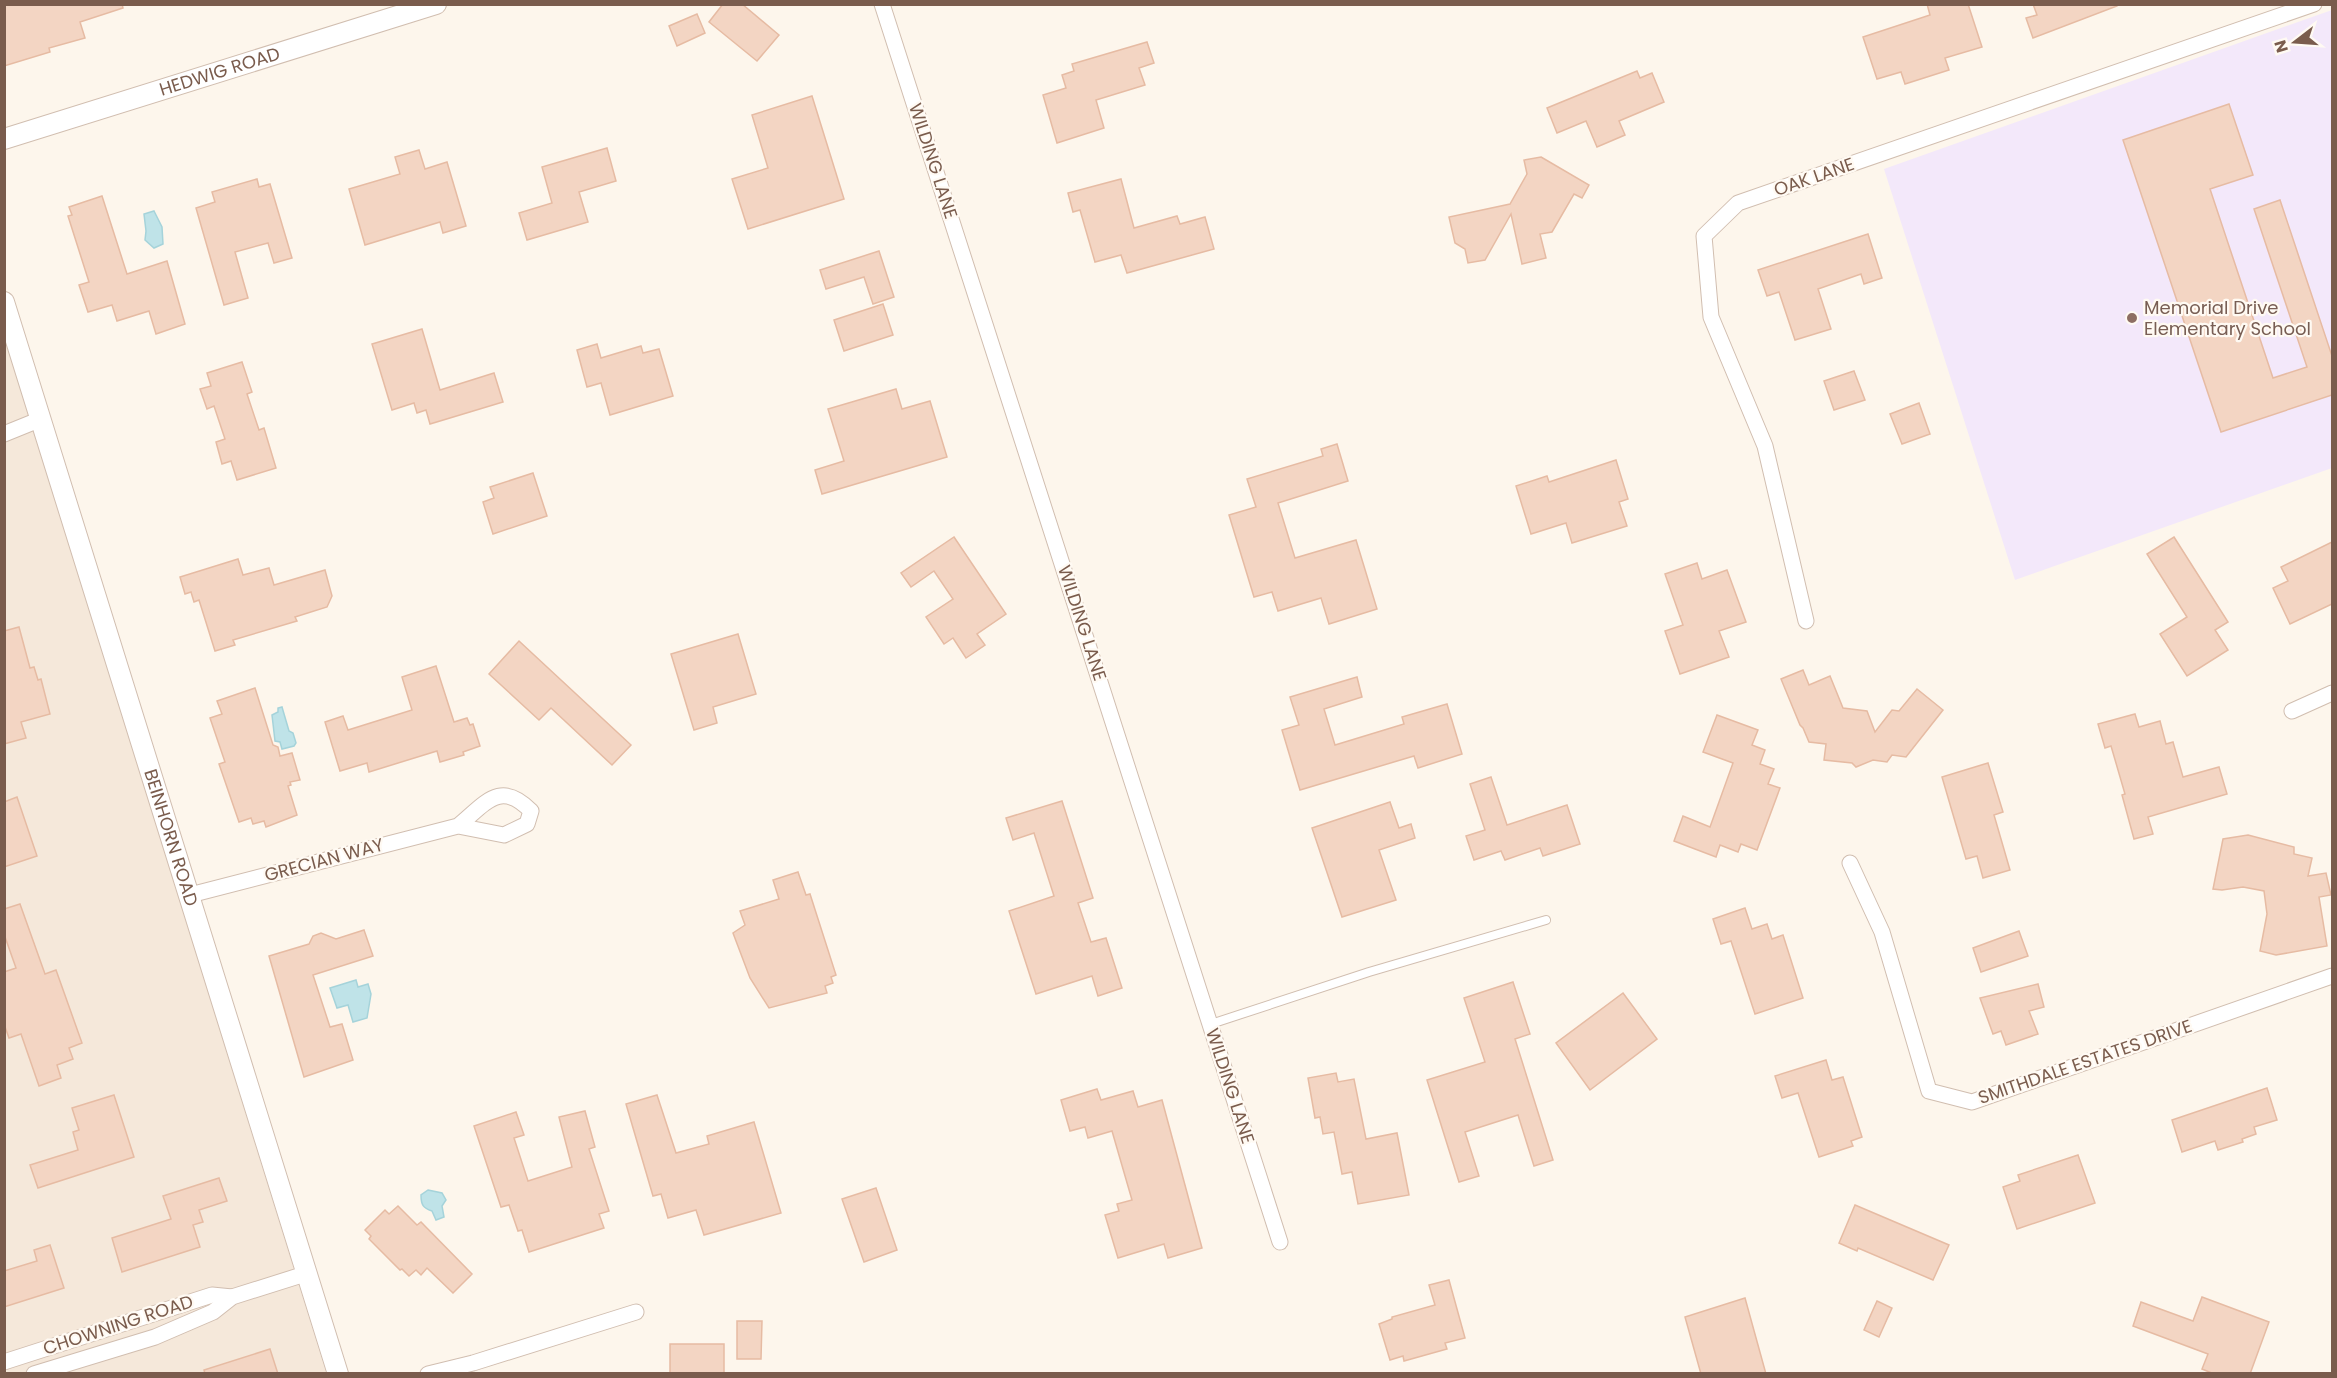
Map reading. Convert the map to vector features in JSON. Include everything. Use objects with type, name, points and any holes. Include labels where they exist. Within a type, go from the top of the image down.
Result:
[{"type":"street","name":"HEDWIG ROAD","points":[[4,140],[436,4]]},
{"type":"street","name":"WILDING LANE","points":[[882,4],[1280,1242]]},
{"type":"street","name":"OAK LANE","points":[[1806,621],[1765,446],[1711,317],[1704,236],[1738,203],[2314,4]]},
{"type":"street","name":"BEINHORN ROAD","points":[[4,302],[338,1374]]},
{"type":"street","points":[[4,434],[41,419]]},
{"type":"street","points":[[2292,711],[2332,693]]},
{"type":"street","name":"GRECIAN WAY","points":[[190,895],[458,826]]},
{"type":"street","name":"SMITHDALE ESTATES DRIVE","points":[[1850,863],[1882,932],[1929,1091],[1972,1102],[2332,976]]},
{"type":"street","name":"CHOWNING ROAD","points":[[34,1374],[155,1337],[213,1312],[232,1297],[305,1274]]},
{"type":"street","name":"CHOWNING ROAD","points":[[4,1362],[212,1295],[232,1297]]},
{"type":"street","points":[[428,1374],[473,1364],[636,1312]]},
{"type":"lane","points":[[1211,1024],[1369,972],[1546,920]]},
{"type":"shaded area","name":"Memorial Drive Elementary School","points":[[2332,10],[2332,468],[2015,580],[1884,169]]},
{"type":"shaded area","points":[[5,335],[326,1373],[5,1373]]},
{"type":"water","points":[[154,211],[162,227],[163,244],[154,248],[145,240],[144,214]]},
{"type":"water","points":[[282,707],[289,731],[293,733],[296,743],[294,746],[282,749],[280,742],[275,741],[272,715]]},
{"type":"water","points":[[356,980],[358,987],[368,984],[371,994],[367,1018],[353,1022],[348,1005],[337,1008],[330,988]]},
{"type":"water","points":[[428,1190],[442,1193],[446,1200],[442,1206],[444,1217],[436,1220],[432,1211],[423,1206],[421,1195]]},
{"type":"building","points":[[4,4],[122,4],[123,8],[80,22],[85,38],[49,48],[50,52],[4,66]]},
{"type":"building","points":[[723,4],[742,4],[779,35],[757,61],[709,22]]},
{"type":"building","points":[[1927,4],[1968,4],[1982,47],[1945,58],[1949,70],[1905,84],[1901,72],[1877,79],[1863,37],[1930,15]]},
{"type":"building","points":[[2033,4],[2117,4],[2117,6],[2033,38],[2026,18],[2037,15]]},
{"type":"building","points":[[697,14],[705,33],[677,46],[669,26]]},
{"type":"building","points":[[1147,42],[1154,63],[1139,68],[1145,85],[1096,100],[1104,128],[1057,143],[1043,95],[1066,88],[1062,75],[1074,71],[1072,64]]},
{"type":"building","points":[[1637,71],[1640,78],[1652,73],[1664,102],[1619,121],[1625,135],[1597,147],[1586,121],[1557,133],[1547,108]]},
{"type":"building","points":[[812,96],[844,199],[748,229],[732,179],[768,168],[752,115]]},
{"type":"building","points":[[2229,104],[2253,175],[2210,189],[2273,378],[2307,367],[2254,209],[2280,200],[2332,356],[2332,395],[2221,432],[2123,140]]},
{"type":"building","points":[[607,148],[616,181],[579,192],[588,222],[527,240],[519,213],[552,203],[542,167]]},
{"type":"building","points":[[419,150],[425,169],[447,162],[466,226],[443,233],[440,222],[365,245],[349,189],[400,174],[395,157]]},
{"type":"building","points":[[1541,157],[1589,185],[1582,198],[1574,194],[1552,232],[1540,234],[1546,258],[1522,264],[1511,214],[1485,260],[1468,263],[1465,249],[1455,243],[1449,217],[1510,204],[1527,174],[1524,160]]},
{"type":"building","points":[[257,179],[259,187],[270,184],[292,258],[274,263],[268,243],[235,252],[248,298],[224,305],[196,208],[215,202],[212,192]]},
{"type":"building","points":[[1121,179],[1134,228],[1177,216],[1180,224],[1205,217],[1214,249],[1127,273],[1121,255],[1095,262],[1080,210],[1073,212],[1068,193]]},
{"type":"building","points":[[102,196],[127,274],[167,261],[185,324],[156,334],[149,311],[117,321],[112,305],[88,312],[79,285],[89,282],[68,216],[72,215],[69,207]]},
{"type":"building","points":[[1868,234],[1882,278],[1864,284],[1861,274],[1818,289],[1831,329],[1795,340],[1779,292],[1767,296],[1758,270]]},
{"type":"building","points":[[879,251],[894,297],[873,304],[864,277],[826,289],[820,270]]},
{"type":"building","points":[[883,304],[893,335],[844,351],[834,320]]},
{"type":"building","points":[[422,329],[440,390],[494,373],[503,402],[430,424],[426,410],[417,413],[414,403],[392,410],[372,344]]},
{"type":"building","points":[[597,344],[601,358],[641,346],[643,353],[659,349],[673,396],[610,415],[601,383],[587,387],[577,350]]},
{"type":"building","points":[[242,362],[252,392],[247,394],[259,430],[264,428],[276,468],[237,480],[231,461],[222,464],[216,442],[225,439],[214,406],[207,409],[200,389],[211,386],[207,373]]},
{"type":"building","points":[[1854,371],[1865,400],[1834,410],[1824,381]]},
{"type":"building","points":[[896,389],[902,409],[930,401],[947,457],[822,494],[815,470],[844,461],[828,409]]},
{"type":"building","points":[[1919,403],[1930,434],[1902,444],[1890,414]]},
{"type":"building","points":[[1337,444],[1348,481],[1278,503],[1295,558],[1356,540],[1377,609],[1329,624],[1321,598],[1278,611],[1272,592],[1254,597],[1229,515],[1256,507],[1247,479],[1323,456],[1321,449]]},
{"type":"building","points":[[1616,460],[1628,499],[1619,502],[1627,526],[1572,543],[1566,523],[1531,534],[1516,486],[1547,476],[1549,482]]},
{"type":"building","points":[[533,473],[547,516],[493,534],[483,502],[494,498],[490,487]]},
{"type":"building","points":[[954,537],[1006,614],[977,634],[985,645],[966,658],[953,638],[944,644],[926,617],[953,599],[934,571],[911,587],[901,573]]},
{"type":"building","points":[[2174,537],[2228,622],[2215,630],[2228,650],[2187,676],[2160,634],[2187,617],[2147,554]]},
{"type":"building","points":[[2332,542],[2332,604],[2290,624],[2273,588],[2288,581],[2281,567]]},
{"type":"building","points":[[238,559],[243,575],[269,568],[274,585],[325,570],[332,596],[327,607],[295,617],[297,621],[233,640],[235,645],[215,651],[199,600],[194,602],[191,592],[185,594],[180,577]]},
{"type":"building","points":[[1697,563],[1702,579],[1727,570],[1746,622],[1719,631],[1729,657],[1680,674],[1665,631],[1683,625],[1665,574]]},
{"type":"building","points":[[19,627],[30,668],[34,667],[38,680],[41,679],[50,714],[21,722],[26,738],[4,744],[4,631]]},
{"type":"building","points":[[738,634],[756,694],[713,707],[717,723],[694,730],[671,654]]},
{"type":"building","points":[[519,641],[631,745],[612,765],[551,708],[539,720],[489,674]]},
{"type":"building","points":[[436,666],[454,722],[467,718],[470,725],[473,724],[480,746],[463,752],[464,755],[440,762],[437,751],[369,772],[367,763],[340,771],[325,722],[343,716],[348,730],[412,710],[402,677]]},
{"type":"building","points":[[1803,670],[1809,685],[1830,676],[1843,708],[1867,711],[1875,732],[1892,710],[1899,711],[1917,689],[1943,710],[1906,757],[1892,755],[1887,762],[1873,760],[1856,767],[1852,763],[1824,760],[1826,744],[1809,742],[1781,679]]},
{"type":"building","points":[[1357,677],[1362,697],[1324,709],[1335,745],[1404,724],[1402,717],[1447,704],[1462,754],[1418,768],[1414,756],[1300,790],[1282,730],[1299,725],[1290,697]]},
{"type":"building","points":[[255,688],[273,745],[278,747],[280,756],[292,753],[300,780],[290,782],[291,785],[288,786],[297,815],[266,827],[264,821],[253,824],[251,818],[239,822],[219,764],[225,762],[210,718],[222,714],[217,701]]},
{"type":"building","points":[[2135,714],[2139,727],[2160,721],[2166,744],[2173,742],[2183,777],[2219,767],[2227,794],[2148,817],[2153,834],[2134,839],[2122,795],[2125,794],[2111,746],[2105,748],[2098,724]]},
{"type":"building","points":[[1717,715],[1758,730],[1752,745],[1765,750],[1760,764],[1774,769],[1768,784],[1780,788],[1757,850],[1741,844],[1738,852],[1720,845],[1716,857],[1674,841],[1683,816],[1710,827],[1733,763],[1703,752]]},
{"type":"building","points":[[1988,763],[2003,812],[1994,815],[2010,870],[1983,878],[1977,856],[1966,859],[1942,777]]},
{"type":"building","points":[[1491,777],[1507,825],[1567,805],[1580,844],[1543,856],[1540,848],[1505,860],[1501,851],[1474,860],[1466,836],[1485,830],[1470,784]]},
{"type":"building","points":[[17,797],[37,856],[4,867],[4,802]]},
{"type":"building","points":[[1062,801],[1093,898],[1078,903],[1091,942],[1106,938],[1122,988],[1098,996],[1092,976],[1036,994],[1009,911],[1054,896],[1034,833],[1013,840],[1006,818]]},
{"type":"building","points":[[1390,802],[1399,828],[1411,824],[1415,838],[1379,850],[1396,900],[1342,917],[1312,828]]},
{"type":"building","points":[[2248,835],[2294,847],[2294,854],[2312,858],[2308,876],[2326,873],[2331,895],[2319,897],[2327,946],[2276,955],[2260,951],[2267,914],[2264,891],[2243,887],[2213,889],[2223,839]]},
{"type":"building","points":[[798,872],[806,895],[810,894],[836,975],[831,977],[833,983],[825,986],[827,993],[769,1008],[750,978],[733,933],[745,925],[740,911],[779,899],[773,880]]},
{"type":"building","points":[[20,904],[45,974],[56,970],[82,1043],[69,1048],[73,1059],[57,1065],[61,1078],[39,1086],[21,1034],[9,1038],[4,1024],[4,972],[16,968],[4,934],[4,909]]},
{"type":"building","points":[[1745,908],[1752,929],[1767,924],[1772,939],[1783,935],[1803,998],[1755,1014],[1731,941],[1721,944],[1713,919]]},
{"type":"building","points":[[364,930],[373,956],[313,975],[330,1027],[342,1024],[353,1060],[304,1077],[269,956],[309,944],[313,936],[321,933],[336,939]]},
{"type":"building","points":[[2019,931],[2028,956],[1981,972],[1973,948]]},
{"type":"building","points":[[1513,982],[1530,1034],[1515,1039],[1553,1160],[1534,1166],[1518,1115],[1465,1132],[1479,1176],[1459,1182],[1427,1080],[1485,1062],[1464,998]]},
{"type":"building","points":[[2038,984],[2044,1007],[2029,1011],[2038,1034],[2006,1045],[2001,1031],[1993,1034],[1980,998]]},
{"type":"building","points":[[1623,993],[1657,1039],[1590,1090],[1556,1043]]},
{"type":"building","points":[[1826,1060],[1832,1080],[1843,1077],[1862,1137],[1851,1141],[1853,1146],[1819,1157],[1798,1093],[1782,1098],[1775,1076]]},
{"type":"building","points":[[1336,1073],[1338,1082],[1354,1079],[1366,1139],[1397,1133],[1409,1195],[1358,1204],[1352,1172],[1342,1174],[1334,1132],[1323,1134],[1320,1117],[1315,1118],[1308,1078]]},
{"type":"building","points":[[2267,1088],[2277,1120],[2254,1127],[2256,1134],[2242,1139],[2243,1142],[2218,1150],[2215,1141],[2182,1152],[2172,1120]]},
{"type":"building","points":[[1097,1089],[1101,1100],[1133,1091],[1138,1107],[1162,1100],[1202,1248],[1168,1258],[1164,1244],[1118,1258],[1105,1215],[1119,1211],[1117,1204],[1132,1200],[1112,1131],[1088,1138],[1085,1127],[1070,1131],[1061,1100]]},
{"type":"building","points":[[114,1095],[134,1157],[38,1188],[30,1165],[78,1150],[73,1132],[79,1130],[72,1108]]},
{"type":"building","points":[[657,1095],[676,1153],[709,1144],[707,1136],[754,1122],[781,1213],[704,1235],[696,1210],[668,1218],[661,1194],[653,1196],[626,1104]]},
{"type":"building","points":[[585,1111],[595,1147],[589,1149],[609,1211],[599,1214],[604,1228],[529,1252],[522,1230],[518,1231],[509,1205],[501,1207],[474,1126],[516,1112],[524,1135],[514,1138],[528,1181],[572,1167],[559,1117]]},
{"type":"building","points":[[2078,1155],[2095,1203],[2017,1229],[2003,1187],[2020,1181],[2018,1175]]},
{"type":"building","points":[[219,1178],[227,1201],[199,1210],[203,1222],[193,1225],[200,1247],[122,1272],[112,1238],[171,1219],[163,1196]]},
{"type":"building","points":[[876,1188],[897,1250],[864,1262],[842,1199]]},
{"type":"building","points":[[1855,1205],[1949,1245],[1933,1280],[1858,1248],[1857,1251],[1839,1243]]},
{"type":"building","points":[[398,1206],[417,1225],[421,1222],[472,1274],[453,1293],[427,1268],[421,1275],[416,1270],[409,1276],[369,1239],[371,1236],[365,1230],[385,1210],[389,1214]]},
{"type":"building","points":[[50,1245],[64,1288],[4,1307],[4,1271],[37,1261],[34,1250]]},
{"type":"building","points":[[1449,1280],[1465,1338],[1445,1343],[1447,1349],[1404,1361],[1403,1356],[1390,1360],[1379,1324],[1392,1317],[1435,1305],[1429,1285]]},
{"type":"building","points":[[2202,1297],[2269,1322],[2250,1374],[2214,1374],[2202,1369],[2208,1354],[2133,1326],[2141,1302],[2193,1321]]},
{"type":"building","points":[[1745,1298],[1766,1374],[1701,1374],[1685,1317]]},
{"type":"building","points":[[1877,1301],[1892,1308],[1879,1337],[1864,1330]]},
{"type":"building","points":[[737,1321],[762,1321],[761,1359],[737,1359]]},
{"type":"building","points":[[670,1344],[724,1344],[724,1374],[670,1374]]},
{"type":"building","points":[[270,1349],[278,1374],[205,1374],[204,1370]]},
{"type":"place","name":"Memorial Drive Elementary School","points":[[2132,318]]}]
